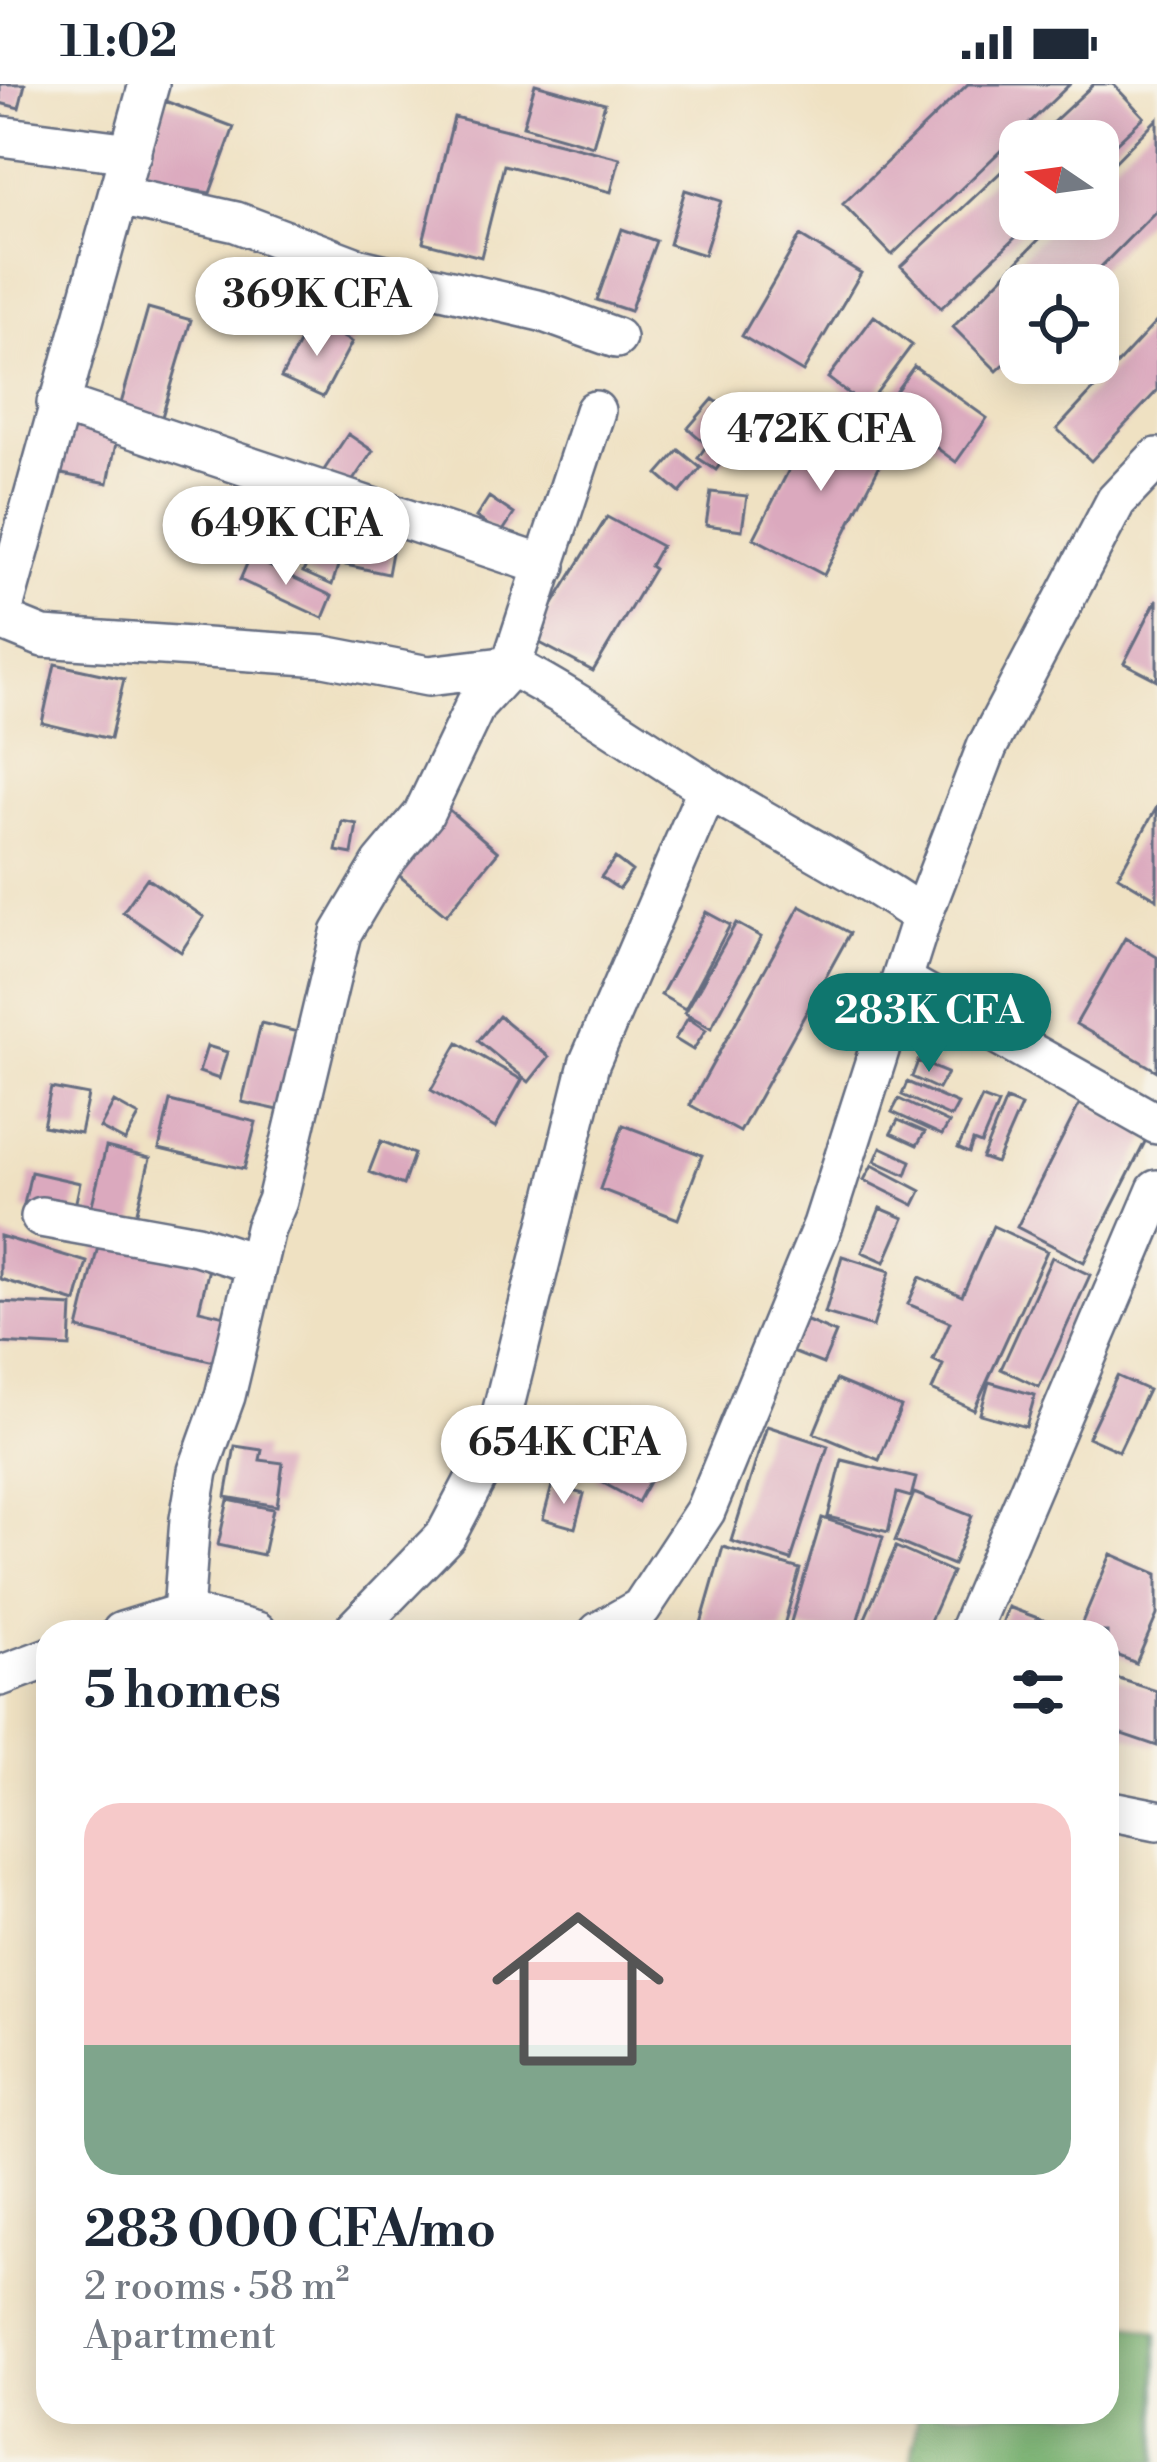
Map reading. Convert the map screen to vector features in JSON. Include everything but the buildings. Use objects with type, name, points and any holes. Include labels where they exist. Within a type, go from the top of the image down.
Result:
[{"type":"street","points":[[149,84],[57,403],[2,612],[6,622],[43,637],[324,656],[428,676],[511,666],[561,692],[708,788],[852,869],[922,916]]},
{"type":"street","points":[[0,136],[130,152]]},
{"type":"street","points":[[119,196],[236,222],[360,269],[541,311],[616,338]]},
{"type":"street","points":[[57,403],[545,566]]},
{"type":"street","points":[[183,1612],[198,1472],[225,1396],[256,1264],[278,1201],[341,933],[382,864],[423,815],[476,704],[511,666],[595,411]]},
{"type":"street","points":[[620,1620],[641,1608],[704,1511],[823,1225],[922,916],[987,747],[1116,501],[1157,458]]},
{"type":"street","points":[[364,1620],[446,1535],[495,1442],[589,1064],[708,788]]},
{"type":"street","points":[[903,981],[1157,1124]]},
{"type":"street","points":[[974,1620],[1157,1190]]},
{"type":"street","points":[[41,1217],[196,1245],[256,1264]]},
{"type":"street","points":[[159,1620],[183,1612],[213,1620]]},
{"type":"street","points":[[0,1676],[36,1662]]},
{"type":"street","points":[[1119,1812],[1157,1820]]},
{"type":"green space","points":[[1119,2322],[1157,2333],[1157,2462],[912,2462],[917,2424],[1119,2424]]}]
